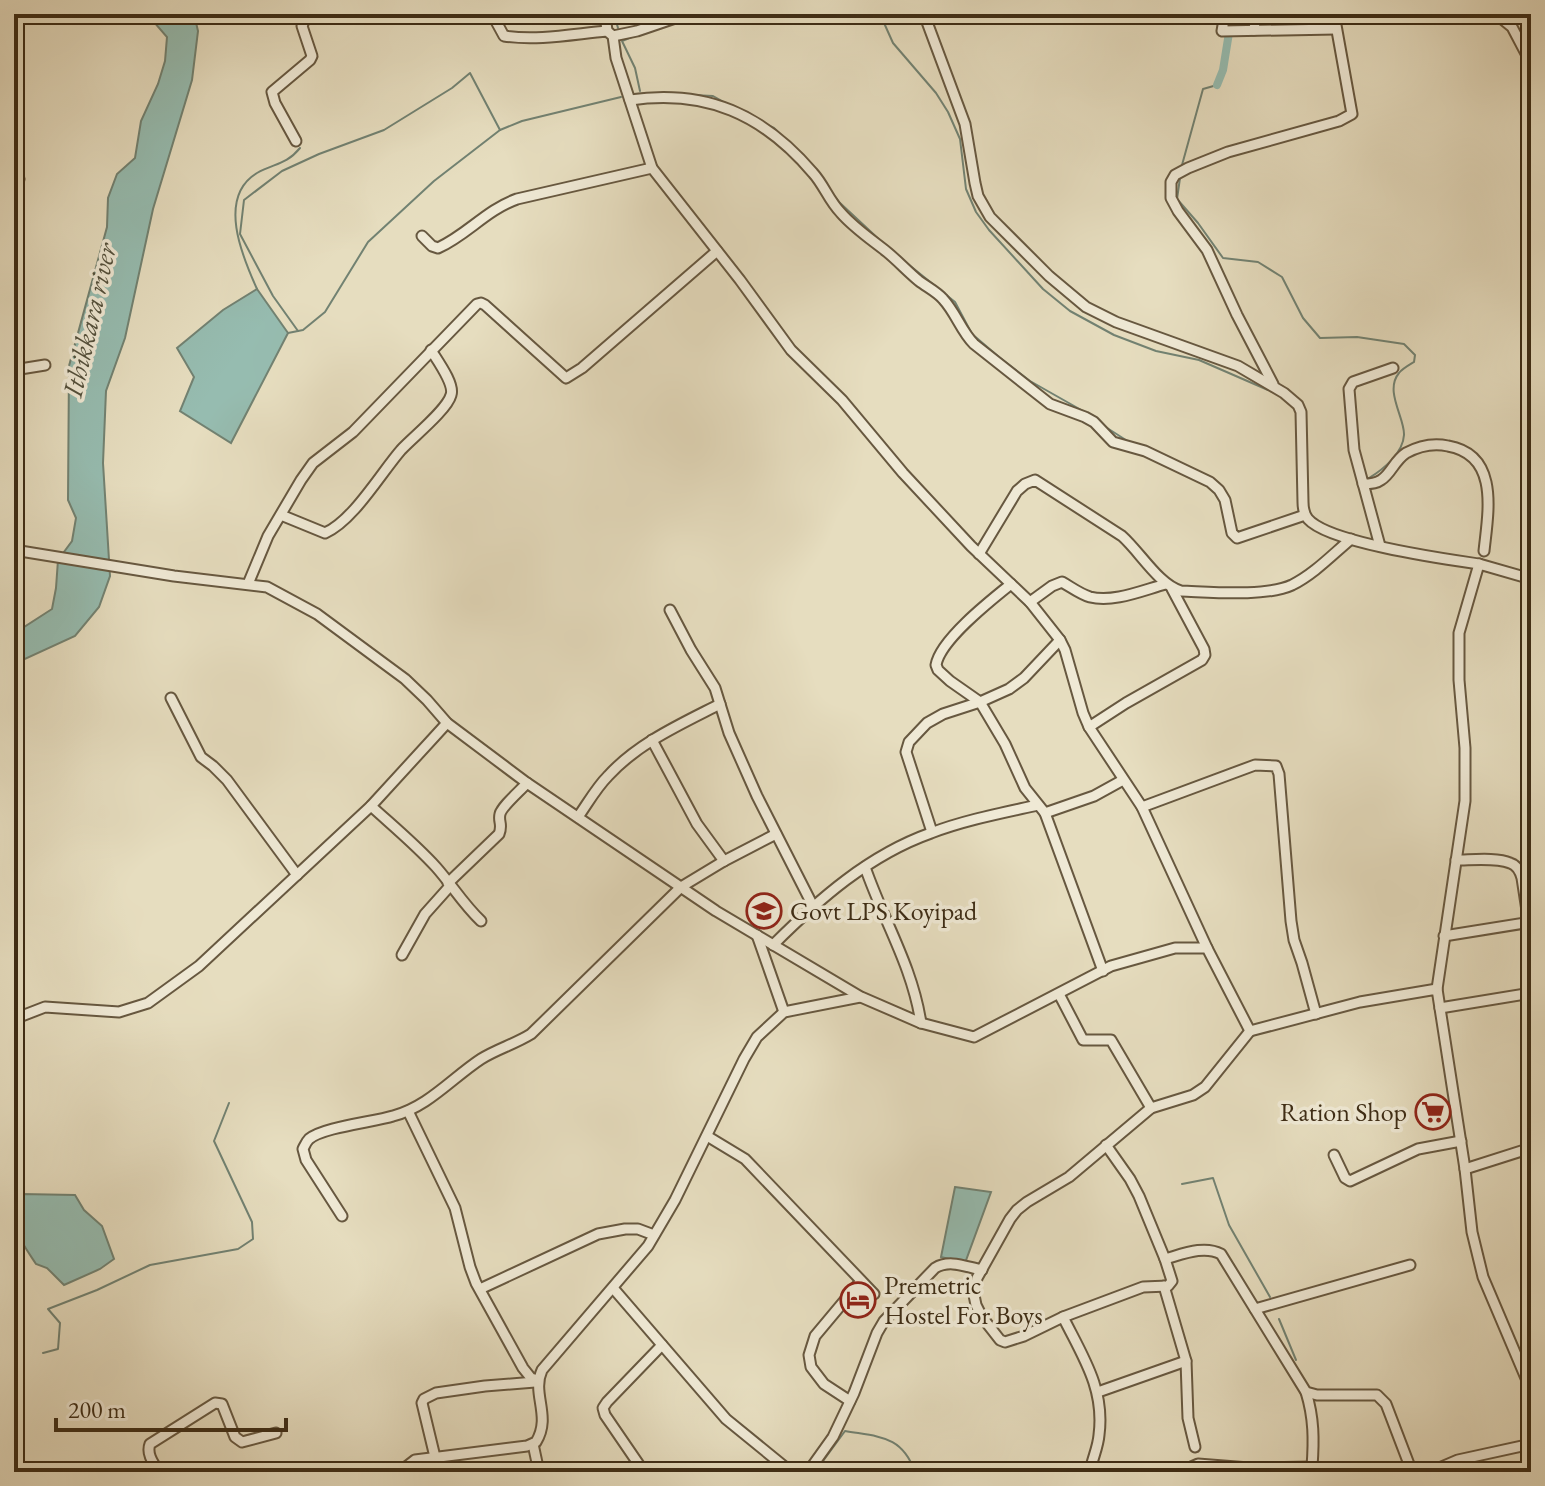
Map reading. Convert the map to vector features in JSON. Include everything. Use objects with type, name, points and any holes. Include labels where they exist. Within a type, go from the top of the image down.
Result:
[{"type":"street","points":[[296,141],[272,92],[310,60],[312,51],[302,26],[311,14]]},
{"type":"street","points":[[492,14],[504,36],[535,38],[637,31],[687,14]]},
{"type":"street","points":[[605,14],[652,168],[791,350],[842,400],[903,473],[979,554],[1030,602],[1060,640],[1089,727],[1142,807],[1207,948],[1250,1031]]},
{"type":"street","points":[[924,14],[965,124],[978,196],[990,217],[1049,276],[1086,307],[1116,322],[1238,366],[1293,399],[1301,412],[1303,502],[1305,515],[1311,522],[1351,539],[1479,564],[1531,579]]},
{"type":"street","points":[[1225,14],[1222,31],[1336,29]]},
{"type":"street","points":[[1254,30],[1256,14]]},
{"type":"street","points":[[1275,387],[1207,250],[1171,198],[1171,182],[1175,175],[1188,168],[1228,152],[1339,121],[1352,114],[1334,14]]},
{"type":"street","points":[[1496,14],[1512,27],[1531,63]]},
{"type":"street","points":[[630,100],[670,96],[713,103],[769,131],[817,176],[840,212],[941,297],[974,344],[1050,404],[1094,422],[1113,442],[1145,451],[1210,482],[1225,500],[1232,533],[1237,538],[1305,515]]},
{"type":"street","points":[[14,167],[19,179],[14,186]]},
{"type":"street","points":[[422,236],[438,248],[502,205],[517,199],[652,168]]},
{"type":"street","points":[[248,584],[268,536],[313,463],[353,432],[472,308],[481,303],[566,378],[582,368],[717,251]]},
{"type":"street","points":[[281,515],[325,533],[343,521],[401,450],[452,395],[451,384],[431,350]]},
{"type":"street","points":[[14,370],[45,365]]},
{"type":"street","points":[[1380,546],[1354,450],[1349,389],[1353,382],[1393,368]]},
{"type":"street","points":[[1363,484],[1379,482],[1396,461],[1422,446],[1440,445],[1470,454],[1477,462],[1488,490],[1484,551]]},
{"type":"street","points":[[979,554],[1017,491],[1030,480],[1035,480],[1122,536],[1169,586],[1205,655],[1202,660],[1089,727]]},
{"type":"street","points":[[1030,602],[1062,582],[1085,595],[1099,598],[1169,586],[1181,591],[1270,591],[1289,587],[1306,578],[1351,539]]},
{"type":"street","points":[[14,550],[174,576],[267,587],[317,614],[405,679],[447,723],[527,783],[681,887],[861,997],[921,1023],[974,1037],[1111,966],[1175,948],[1207,948]]},
{"type":"street","points":[[1479,564],[1459,633],[1465,801],[1437,989],[1472,1232],[1483,1277],[1531,1390]]},
{"type":"street","points":[[1011,584],[968,621],[937,659],[936,665],[961,690],[980,702],[1005,744],[1025,788],[1045,813],[1103,971]]},
{"type":"street","points":[[670,610],[715,688],[729,733],[813,906]]},
{"type":"street","points":[[932,832],[906,752],[914,735],[927,723],[955,709],[1009,689],[1024,678],[1060,640]]},
{"type":"street","points":[[171,698],[201,757],[227,780],[297,875]]},
{"type":"street","points":[[578,817],[609,774],[652,740],[720,704]]},
{"type":"street","points":[[14,1019],[45,1007],[119,1012],[148,1003],[199,966],[371,806],[447,723]]},
{"type":"street","points":[[652,740],[697,824],[724,861]]},
{"type":"street","points":[[1142,807],[1255,765],[1276,766],[1294,940],[1316,1014]]},
{"type":"street","points":[[1045,813],[1094,796],[1123,780]]},
{"type":"street","points":[[402,955],[418,925],[449,884],[499,834],[502,811],[527,783]]},
{"type":"street","points":[[773,945],[813,906],[882,855],[932,832],[1038,805]]},
{"type":"street","points":[[371,806],[437,868],[481,921]]},
{"type":"street","points":[[342,1216],[306,1160],[303,1149],[308,1140],[322,1133],[408,1111],[479,1060],[531,1034],[681,887],[776,834]]},
{"type":"street","points":[[1456,860],[1503,861],[1519,869],[1531,937]]},
{"type":"street","points":[[865,867],[907,964],[917,995],[921,1023]]},
{"type":"street","points":[[1444,936],[1530,922]]},
{"type":"street","points":[[757,935],[784,1012]]},
{"type":"street","points":[[1106,1145],[1130,1179],[1172,1281],[1168,1286],[1143,1287],[1063,1317],[1012,1341],[1000,1340],[976,1305],[975,1286],[1017,1210],[1069,1177],[1106,1145],[1151,1108],[1193,1095],[1205,1087],[1250,1031],[1360,1002],[1437,989]]},
{"type":"street","points":[[1440,1008],[1531,993]]},
{"type":"street","points":[[1059,994],[1083,1040],[1111,1040],[1151,1108]]},
{"type":"street","points":[[404,1472],[415,1460],[533,1444],[540,1436],[543,1424],[538,1381],[542,1370],[648,1246],[675,1200],[757,1037],[784,1012],[861,997]]},
{"type":"street","points":[[408,1111],[455,1208],[470,1267],[480,1289],[523,1368],[538,1381]]},
{"type":"street","points":[[707,1136],[745,1159],[874,1294]]},
{"type":"street","points":[[1334,1155],[1345,1178],[1350,1181],[1418,1149],[1461,1141]]},
{"type":"street","points":[[1465,1169],[1531,1148]]},
{"type":"street","points":[[480,1289],[598,1234],[638,1229],[654,1235]]},
{"type":"street","points":[[1165,1259],[1189,1251],[1215,1251],[1225,1258],[1306,1392],[1314,1435],[1312,1469],[1198,1464],[1180,1472]]},
{"type":"street","points":[[808,1472],[833,1437],[884,1321],[935,1268],[948,1263],[982,1270]]},
{"type":"street","points":[[1255,1309],[1410,1265]]},
{"type":"street","points":[[850,1401],[818,1377],[809,1361],[809,1351],[815,1336],[861,1281]]},
{"type":"street","points":[[1164,1286],[1186,1361],[1188,1418],[1195,1447]]},
{"type":"street","points":[[613,1288],[726,1419],[791,1472]]},
{"type":"street","points":[[1063,1317],[1098,1392],[1100,1432],[1090,1472]]},
{"type":"street","points":[[644,1472],[603,1411],[607,1402],[662,1345]]},
{"type":"street","points":[[1098,1392],[1186,1361]]},
{"type":"street","points":[[435,1457],[422,1403],[424,1399],[436,1393],[538,1381]]},
{"type":"street","points":[[1306,1392],[1317,1395],[1368,1394],[1382,1398],[1412,1472]]},
{"type":"street","points":[[159,1472],[148,1448],[150,1444],[215,1403],[222,1404],[235,1437],[242,1442],[276,1433]]},
{"type":"street","points":[[533,1444],[539,1472]]},
{"type":"street","points":[[1430,1472],[1458,1460],[1531,1444]]},
{"type":"water","name":"Ithikkara river","points":[[147,14],[194,14],[198,31],[192,80],[153,209],[125,338],[106,391],[103,463],[110,576],[99,607],[75,636],[14,664],[14,628],[24,627],[52,609],[58,560],[72,541],[76,518],[68,500],[69,366],[107,227],[108,198],[117,174],[135,158],[141,121],[165,61],[167,37]]},
{"type":"water","points":[[257,289],[288,333],[231,443],[180,411],[194,377],[177,348],[223,310]]},
{"type":"water","points":[[955,1187],[991,1192],[965,1263],[941,1257]]},
{"type":"water","points":[[21,1194],[75,1195],[84,1210],[102,1226],[114,1259],[100,1269],[64,1285],[47,1268],[36,1264],[20,1239],[13,1212]]},
{"type":"waterway","points":[[614,14],[618,28]]},
{"type":"waterway","points":[[880,14],[893,43],[936,93],[948,112],[960,139],[966,189],[976,212],[1043,289],[1070,311],[1114,335],[1156,351],[1199,360],[1268,390]]},
{"type":"waterway","points":[[1217,85],[1223,70],[1232,14]]},
{"type":"waterway","points":[[637,35],[622,41],[635,68],[640,91]]},
{"type":"waterway","points":[[298,331],[273,296],[240,234],[244,200],[282,171],[384,130],[452,88],[470,73],[500,130]]},
{"type":"waterway","points":[[1182,165],[1203,89],[1217,85]]},
{"type":"waterway","points":[[635,94],[657,93]]},
{"type":"waterway","points":[[692,95],[713,96],[731,106]]},
{"type":"waterway","points":[[288,333],[303,330],[325,312],[368,242],[434,181],[500,130],[522,121],[621,97]]},
{"type":"waterway","points":[[765,124],[782,136]]},
{"type":"waterway","points":[[257,289],[236,228],[238,197],[245,184],[257,173],[285,161],[300,148]]},
{"type":"waterway","points":[[1180,178],[1177,199],[1223,258],[1258,262],[1282,277],[1303,318],[1320,338],[1357,337],[1404,344],[1415,355],[1414,362],[1395,380],[1394,396],[1403,428],[1403,442],[1392,460],[1369,478]]},
{"type":"waterway","points":[[829,189],[884,244]]},
{"type":"waterway","points":[[898,256],[955,302],[972,334],[999,357],[1030,381],[1090,415]]},
{"type":"waterway","points":[[1104,426],[1129,442]]},
{"type":"waterway","points":[[43,1353],[58,1349],[60,1323],[48,1309],[150,1265],[238,1249],[253,1239],[252,1222],[214,1141],[229,1103]]},
{"type":"waterway","points":[[1182,1184],[1213,1178],[1229,1225],[1270,1297]]},
{"type":"waterway","points":[[1279,1319],[1296,1360]]},
{"type":"waterway","points":[[815,1472],[845,1431],[879,1437],[896,1444],[910,1460],[915,1472]]},
{"type":"place","name":"Govt LPS Koyipad","points":[[764,911]]},
{"type":"place","name":"Ration Shop","points":[[1433,1112]]},
{"type":"place","name":"Premetric Hostel For Boys","points":[[858,1300]]}]
